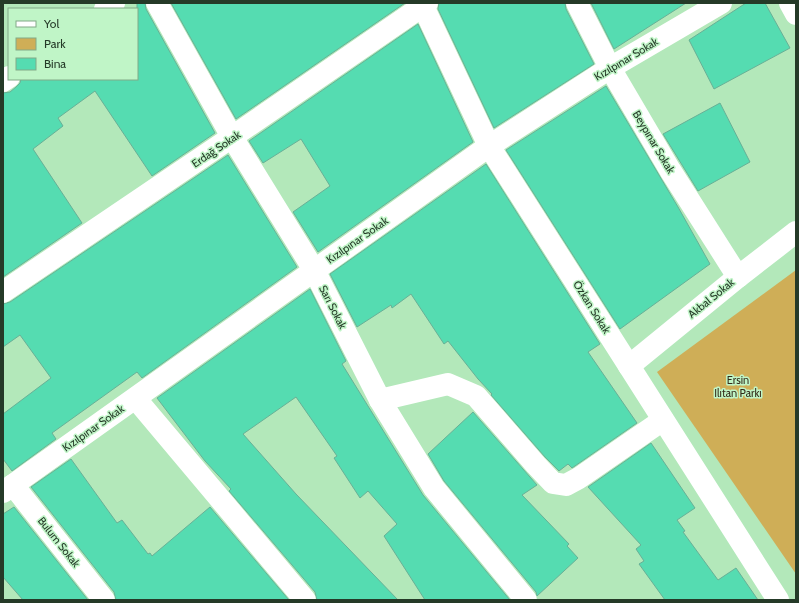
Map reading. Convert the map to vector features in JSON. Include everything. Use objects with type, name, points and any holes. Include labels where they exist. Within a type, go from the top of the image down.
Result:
[{"type":"street","name":"Sarı Sokak","points":[[157,3],[232,138],[314,270],[380,400],[434,488],[526,600]]},
{"type":"street","name":"Beypınar Sokak","points":[[577,3],[610,68],[670,170],[738,277]]},
{"type":"street","name":"Kızılpınar Sokak","points":[[8,488],[489,146],[610,68],[721,3]]},
{"type":"street","points":[[790,3],[796,14]]},
{"type":"street","name":"Erdağ Sokak","points":[[3,292],[232,138],[425,4]]},
{"type":"street","name":"Özkan Sokak","points":[[425,4],[489,146],[778,600]]},
{"type":"street","name":"Akbal Sokak","points":[[628,366],[796,232]]},
{"type":"street","points":[[380,400],[448,384],[476,396],[553,483],[566,485],[579,478],[663,420]]},
{"type":"street","points":[[136,398],[305,600]]},
{"type":"street","name":"Bulum Sokak","points":[[8,488],[104,600]]},
{"type":"green space","name":"Ersin Ilıtan Parkı","points":[[796,270],[796,574],[657,372]]},
{"type":"building","points":[[137,3],[145,3],[146,9],[215,133],[152,176],[95,91],[58,118],[63,126],[33,149],[82,223],[3,277],[3,93],[10,92],[20,83],[21,80],[138,80]]},
{"type":"building","points":[[171,3],[405,3],[236,119]]},
{"type":"building","points":[[439,3],[565,3],[566,9],[594,64],[494,128],[438,9]]},
{"type":"building","points":[[591,3],[686,3],[614,49]]},
{"type":"building","points":[[746,3],[765,3],[790,48],[714,89],[689,40]]},
{"type":"building","points":[[418,24],[473,142],[318,252],[293,212],[330,186],[301,139],[263,163],[249,141]]},
{"type":"building","points":[[606,86],[710,264],[620,329],[506,150]]},
{"type":"building","points":[[720,103],[750,162],[698,191],[663,134]]},
{"type":"building","points":[[228,155],[297,267],[142,378],[137,372],[52,433],[56,439],[12,471],[3,459],[3,414],[51,378],[20,335],[3,347],[3,304],[10,302]]},
{"type":"building","points":[[486,164],[600,344],[588,352],[637,423],[572,468],[568,464],[559,471],[545,457],[491,395],[492,394],[448,341],[444,344],[411,294],[392,308],[391,305],[357,327],[330,274]]},
{"type":"building","points":[[310,289],[346,361],[342,364],[423,495],[510,600],[425,600],[384,536],[397,524],[368,491],[360,498],[334,458],[337,456],[296,397],[243,434],[296,494],[398,600],[317,600],[315,592],[229,491],[231,489],[205,461],[157,398]]},
{"type":"building","points":[[473,412],[537,485],[522,495],[569,544],[567,546],[578,558],[537,596],[536,592],[444,481],[428,454]]},
{"type":"building","points":[[651,443],[695,508],[677,520],[685,531],[683,532],[718,580],[736,568],[758,600],[665,600],[639,564],[644,561],[636,549],[641,545],[588,487]]},
{"type":"building","points":[[71,459],[117,523],[122,520],[148,554],[150,553],[152,556],[210,507],[289,600],[116,600],[114,592],[31,487]]},
{"type":"building","points":[[14,507],[88,600],[23,600],[3,577],[3,514]]}]
